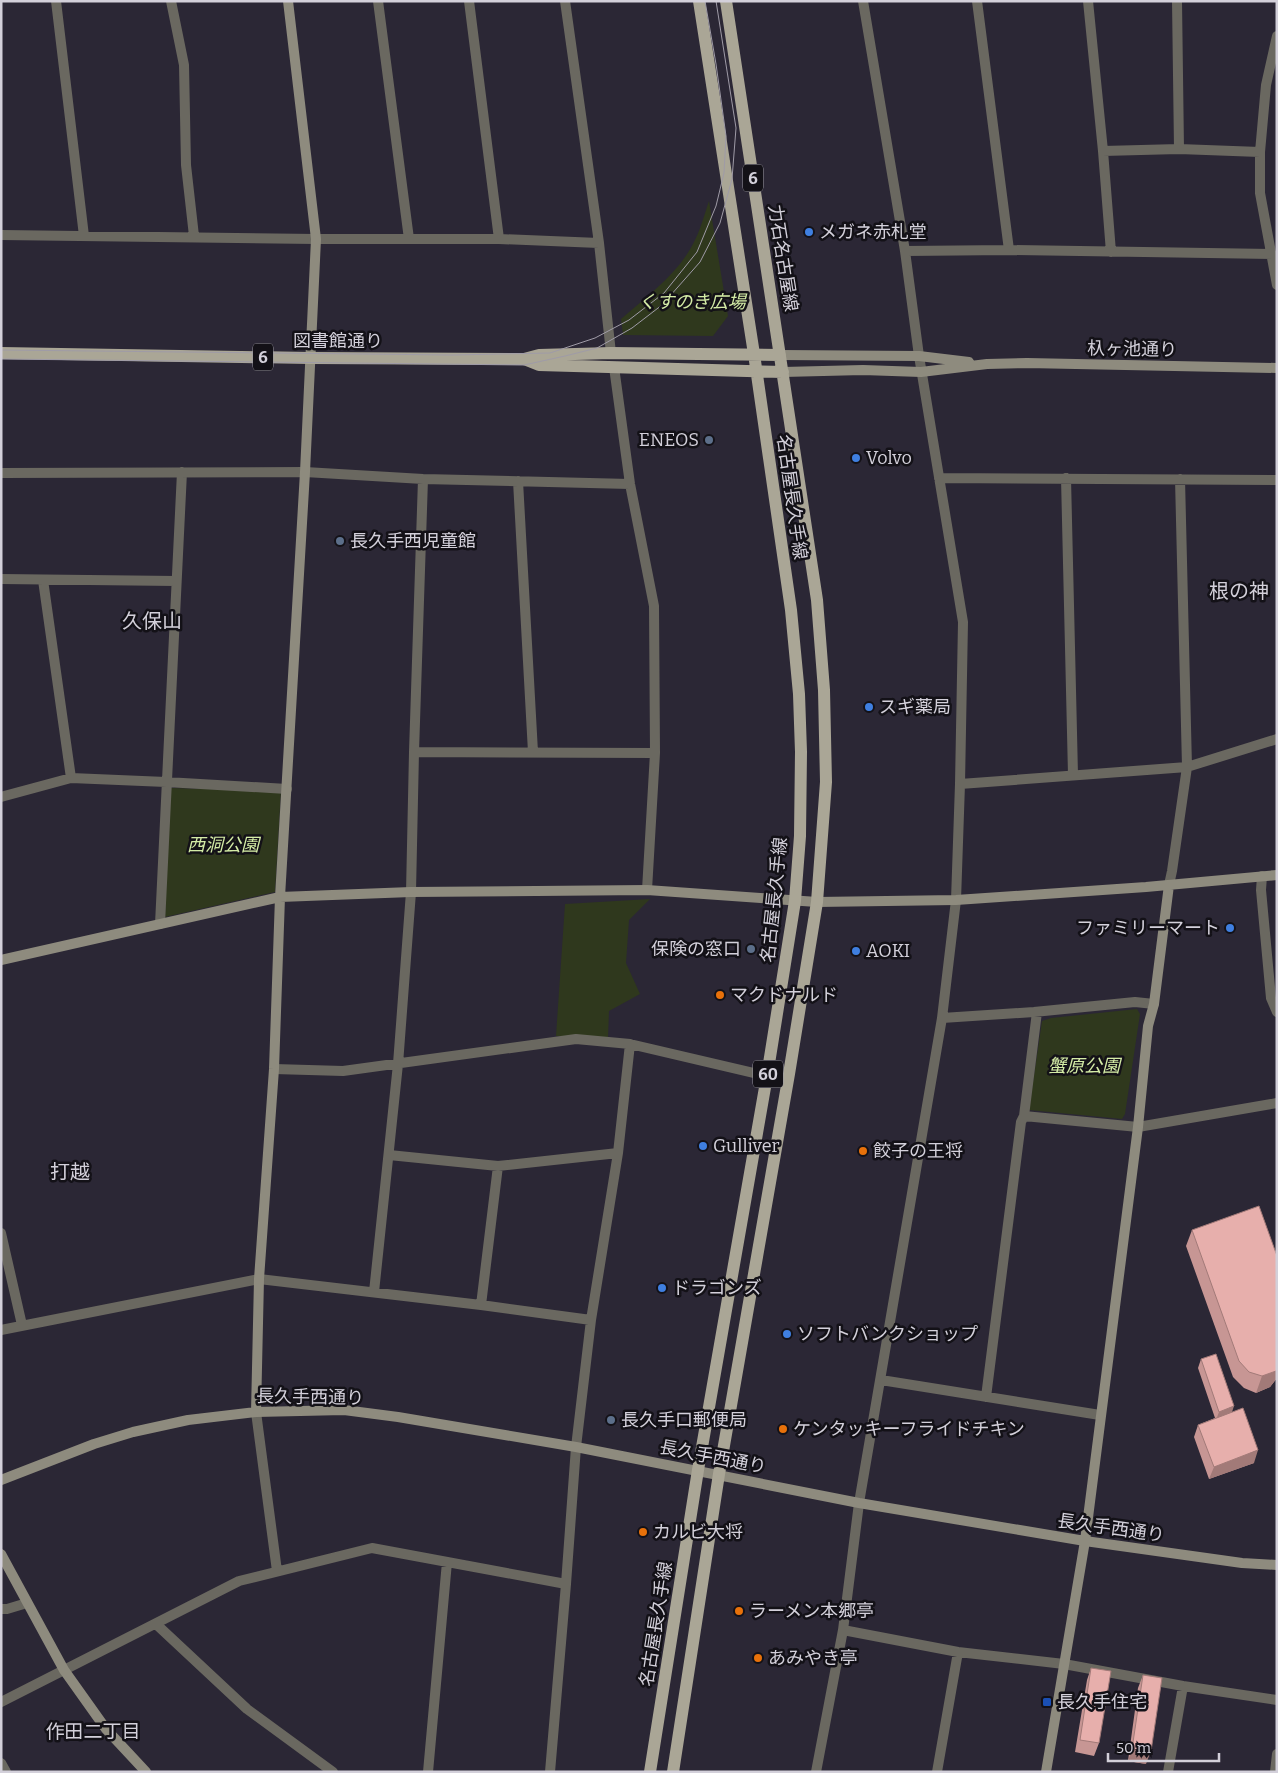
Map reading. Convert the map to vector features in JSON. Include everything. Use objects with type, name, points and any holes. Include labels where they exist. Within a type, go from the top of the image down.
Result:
[{"type":"main road","name":"6","points":[[699,1],[754,354]]},
{"type":"main road","name":"力石名古屋線","points":[[726,1],[783,372]]},
{"type":"main road","name":"図書館通り","points":[[1,353],[524,359],[539,355],[612,353],[780,355]]},
{"type":"main road","name":"名古屋長久手線","points":[[650,1772],[698,1470],[767,1076],[795,901],[800,810],[799,694],[791,610],[754,354]]},
{"type":"main road","name":"図書館通り","points":[[524,359],[539,366],[783,372]]},
{"type":"main road","name":"名古屋長久手線","points":[[673,1772],[719,1474],[790,1074],[817,902],[826,782],[824,690],[817,600],[783,372]]},
{"type":"street","points":[[56,1],[84,236]]},
{"type":"street","points":[[171,1],[184,66],[186,164],[194,236]]},
{"type":"street","points":[[277,1571],[256,1412],[258,1279],[274,1069],[280,897],[305,472],[316,239],[288,1]]},
{"type":"street","points":[[378,1],[409,240]]},
{"type":"street","points":[[469,1],[500,239]]},
{"type":"street","points":[[565,1],[599,243],[612,353]]},
{"type":"street","points":[[816,1772],[843,1630],[859,1503],[942,1018],[956,900],[960,784],[963,622],[921,372],[905,251],[863,1]]},
{"type":"street","points":[[977,1],[1009,250]]},
{"type":"street","points":[[1088,1],[1111,252]]},
{"type":"street","points":[[1177,1],[1179,149]]},
{"type":"street","points":[[1277,36],[1266,85],[1260,152],[1260,193],[1277,285]]},
{"type":"street","points":[[1103,151],[1179,149],[1260,152]]},
{"type":"street","points":[[1,235],[409,240],[500,239],[599,243]]},
{"type":"street","points":[[905,251],[1009,250],[1272,254]]},
{"type":"street","name":"杁ヶ池通り","points":[[780,355],[919,356],[987,364]]},
{"type":"street","name":"杁ヶ池通り","points":[[783,372],[863,370],[921,372],[987,364],[1027,363],[1277,368]]},
{"type":"street","points":[[614,367],[630,484],[654,606],[655,752],[647,890]]},
{"type":"street","points":[[160,924],[182,472]]},
{"type":"street","points":[[1,473],[305,472],[423,479],[630,484]]},
{"type":"street","points":[[939,478],[1277,480]]},
{"type":"street","points":[[1066,478],[1072,776]]},
{"type":"street","points":[[374,1292],[398,1064],[411,892],[423,479]]},
{"type":"street","points":[[1046,1772],[1085,1541],[1138,1127],[1148,1026],[1154,1004],[1169,885],[1187,767],[1180,479]]},
{"type":"street","points":[[518,481],[533,752]]},
{"type":"street","points":[[1,579],[176,581]]},
{"type":"street","points":[[43,580],[70,778]]},
{"type":"street","points":[[960,784],[1187,767],[1277,739]]},
{"type":"street","points":[[414,752],[655,752]]},
{"type":"street","points":[[1,797],[70,778],[287,789]]},
{"type":"street","points":[[1,960],[280,897],[411,892],[647,890],[817,902],[956,900],[1169,885],[1277,875]]},
{"type":"street","points":[[1262,876],[1261,890],[1277,1012]]},
{"type":"street","points":[[942,1018],[1037,1012],[1135,1002],[1154,1004]]},
{"type":"street","points":[[986,1397],[1037,1012]]},
{"type":"street","points":[[274,1069],[344,1071],[576,1039],[630,1044],[767,1076]]},
{"type":"street","points":[[550,1772],[576,1447],[591,1320],[618,1153],[630,1044]]},
{"type":"street","points":[[1024,1116],[1138,1127],[1277,1103]]},
{"type":"street","points":[[389,1155],[498,1166],[618,1153]]},
{"type":"street","points":[[481,1305],[498,1166]]},
{"type":"street","points":[[1,1233],[22,1325]]},
{"type":"street","points":[[1,1330],[258,1279],[591,1320]]},
{"type":"street","points":[[880,1380],[1100,1414]]},
{"type":"street","name":"長久手西通り","points":[[1,1480],[35,1466],[133,1432],[188,1420],[256,1412],[344,1410],[398,1417],[576,1447],[859,1503],[1085,1541],[1242,1563],[1277,1565]]},
{"type":"street","points":[[1,1702],[239,1581],[372,1548],[566,1584]]},
{"type":"street","points":[[1,1554],[64,1670],[106,1729],[146,1772]]},
{"type":"street","points":[[428,1772],[447,1562]]},
{"type":"street","points":[[1,1609],[8,1609],[27,1603]]},
{"type":"street","points":[[156,1624],[247,1709],[333,1772]]},
{"type":"street","points":[[843,1630],[958,1652],[1064,1664],[1183,1686],[1277,1700]]},
{"type":"street","points":[[938,1772],[958,1652]]},
{"type":"street","points":[[1168,1772],[1183,1686]]},
{"type":"street","points":[[1275,1772],[1277,1754]]},
{"type":"street","points":[[1,1763],[6,1772]]},
{"type":"green space","name":"くすのき広場","points":[[709,201],[728,316],[713,336],[623,335],[621,319],[679,266],[698,234]]},
{"type":"green space","name":"西洞公園","points":[[170,788],[281,791],[275,892],[165,917]]},
{"type":"green space","points":[[650,899],[629,920],[626,963],[640,994],[609,1011],[608,1038],[556,1036],[565,904]]},
{"type":"green space","name":"蟹原公園","points":[[1137,1009],[1140,1014],[1125,1114],[1122,1119],[1029,1110],[1042,1021],[1051,1018]]},
{"type":"building","points":[[1259,1206],[1277,1256],[1277,1370],[1262,1376],[1249,1372],[1239,1361],[1192,1230]]},
{"type":"building","points":[[1216,1354],[1234,1406],[1219,1412],[1201,1359]]},
{"type":"building","points":[[1243,1408],[1258,1450],[1214,1467],[1198,1425]]},
{"type":"building","points":[[1091,1668],[1111,1671],[1099,1743],[1080,1740]]},
{"type":"building","points":[[1143,1675],[1162,1678],[1151,1751],[1132,1749]]},
{"type":"tram line","points":[[1,350],[452,355],[550,353],[595,338],[629,320],[664,293],[697,252],[716,206],[724,173],[726,136],[705,1]]},
{"type":"tram line","points":[[1,359],[524,365],[597,348],[632,328],[662,305],[700,262],[720,223],[732,179],[736,128],[716,1]]},
{"type":"place","name":"メガネ赤札堂","points":[[809,232]]},
{"type":"place","name":"ENEOS","points":[[709,440]]},
{"type":"place","name":"Volvo","points":[[856,458]]},
{"type":"place","name":"長久手西児童館","points":[[340,541]]},
{"type":"place","name":"スギ薬局","points":[[869,707]]},
{"type":"place","name":"ファミリーマート","points":[[1230,928]]},
{"type":"place","name":"保険の窓口","points":[[751,949]]},
{"type":"place","name":"AOKI","points":[[856,951]]},
{"type":"place","name":"マクドナルド","points":[[720,995]]},
{"type":"place","name":"Gulliver","points":[[703,1146]]},
{"type":"place","name":"餃子の王将","points":[[863,1151]]},
{"type":"place","name":"ドラゴンズ","points":[[662,1288]]},
{"type":"place","name":"ソフトバンクショップ","points":[[787,1334]]},
{"type":"place","name":"長久手口郵便局","points":[[611,1420]]},
{"type":"place","name":"ケンタッキーフライドチキン","points":[[783,1429]]},
{"type":"place","name":"カルビ大将","points":[[643,1532]]},
{"type":"place","name":"ラーメン本郷亭","points":[[739,1611]]},
{"type":"place","name":"あみやき亭","points":[[758,1658]]},
{"type":"place","name":"長久手住宅","points":[[1047,1702]]},
{"type":"district","name":"根の神","points":[[1239,591]]},
{"type":"district","name":"久保山","points":[[152,621]]},
{"type":"district","name":"打越","points":[[70,1172]]},
{"type":"district","name":"作田二丁目","points":[[93,1731]]}]
